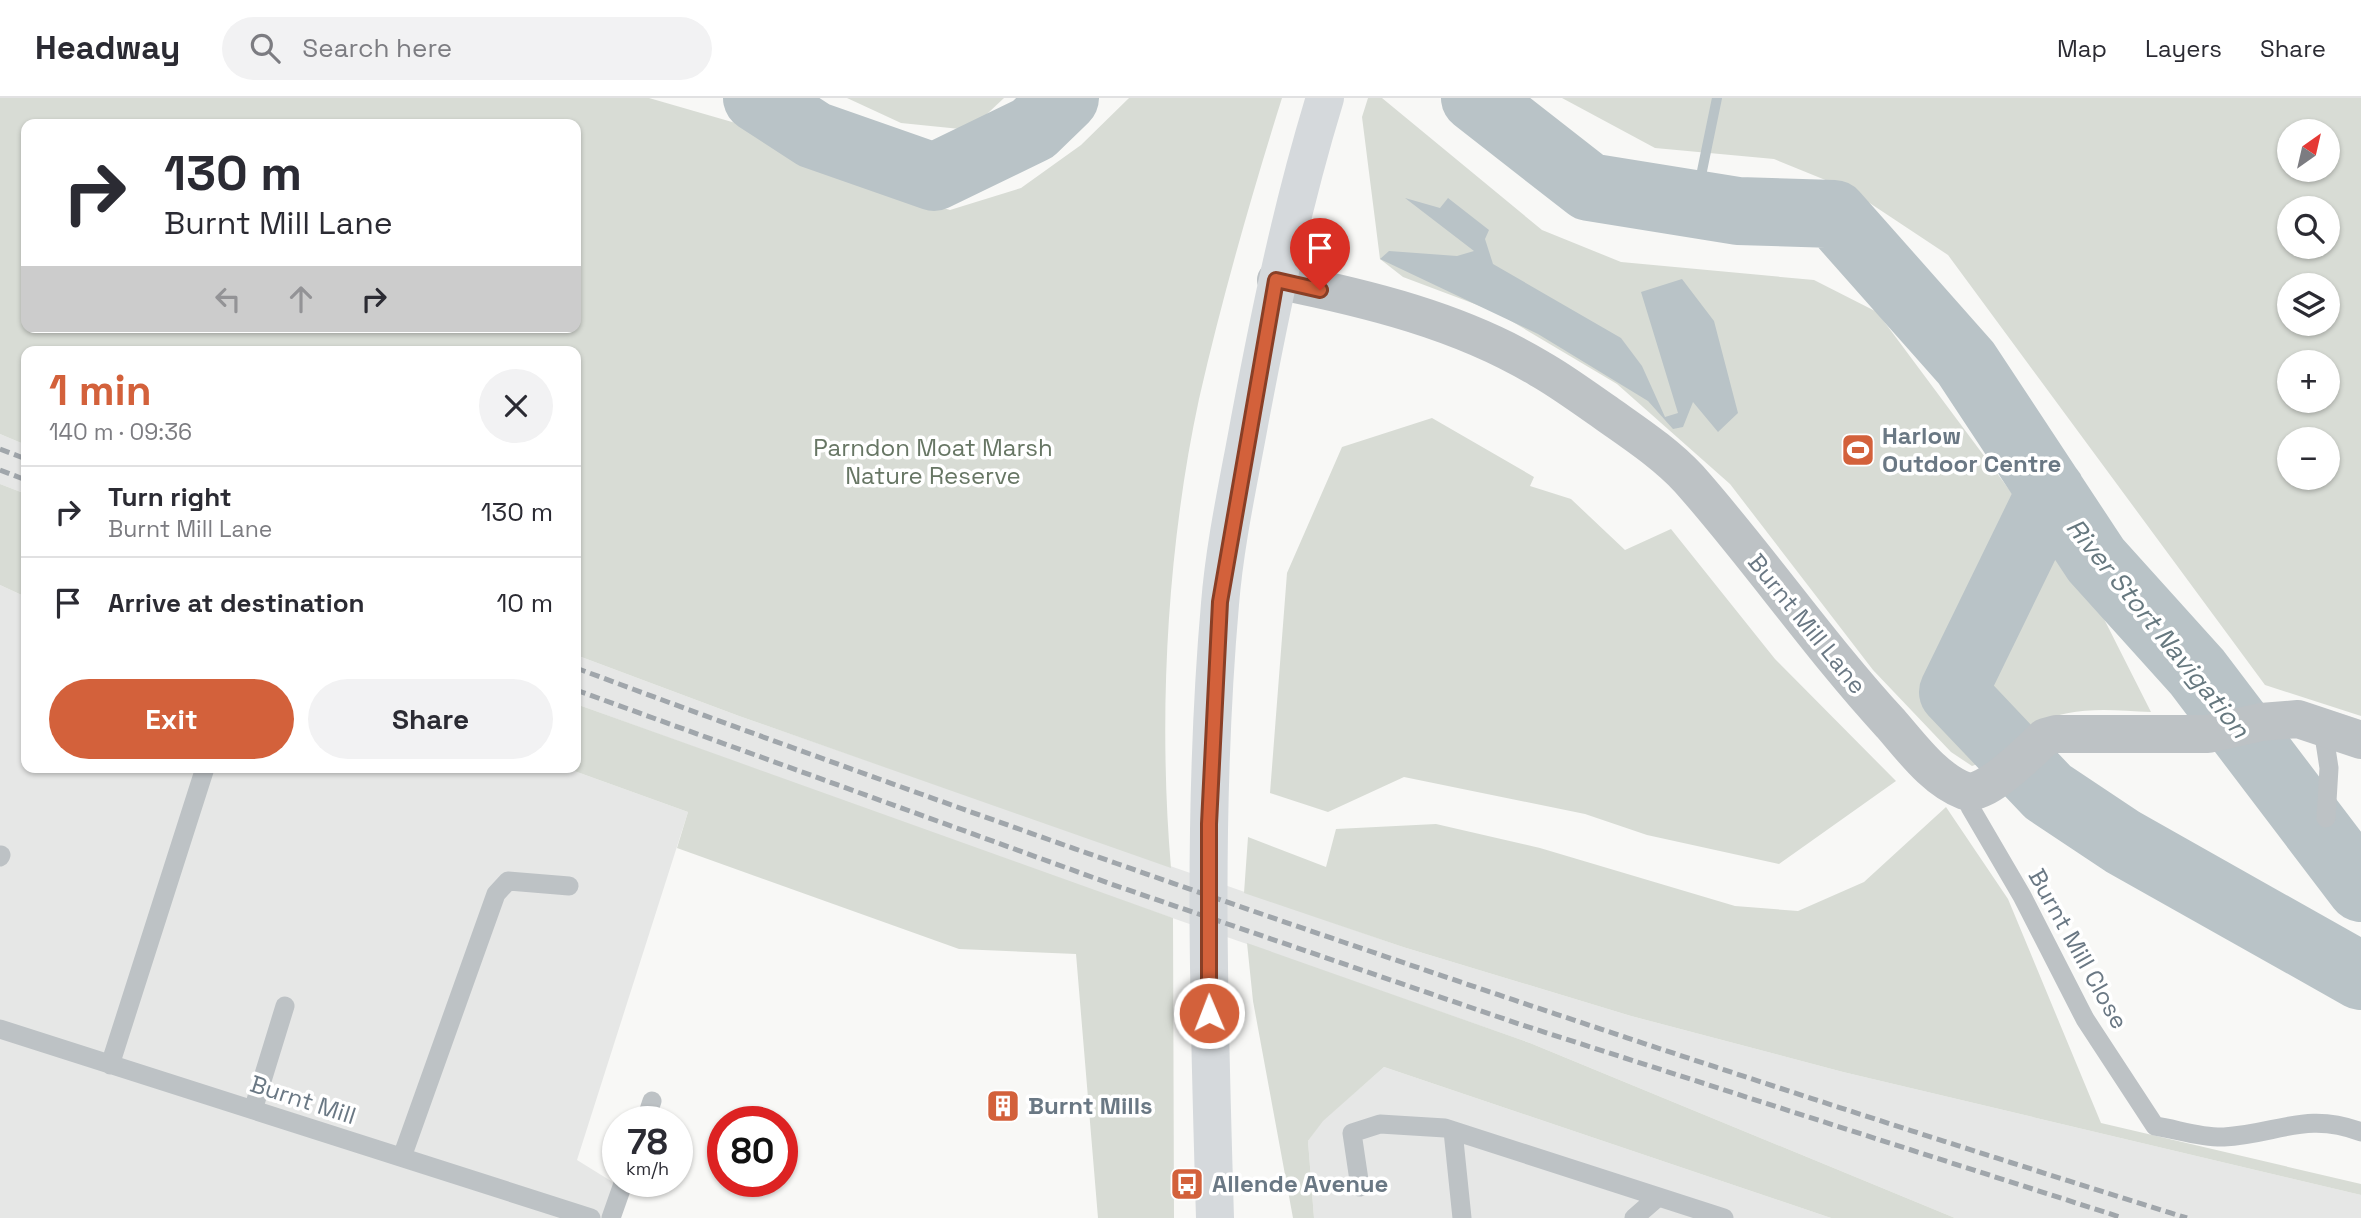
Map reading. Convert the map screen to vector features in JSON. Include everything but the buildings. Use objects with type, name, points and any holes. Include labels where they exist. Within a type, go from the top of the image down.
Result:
[{"type":"highway","points":[[1215,1218],[1209,988],[1209,824],[1220,602],[1276,280],[1300,178],[1325,98]]},
{"type":"street","name":"Burnt Mill Lane","points":[[1276,280],[1388,306],[1476,337],[1539,368],[1645,440],[1687,477],[1840,669],[1911,747],[1948,782],[1979,788]]},
{"type":"street","points":[[1979,788],[2069,726],[2208,734],[2261,722],[2311,724],[2361,740]]},
{"type":"lane","points":[[2311,724],[2329,768],[2326,818]]},
{"type":"lane","points":[[110,1065],[203,773]]},
{"type":"lane","name":"Burnt Mill Close","points":[[1979,788],[1970,807],[2022,896],[2085,1019],[2155,1126],[2222,1137],[2320,1121],[2337,1123],[2361,1132]]},
{"type":"lane","points":[[402,1157],[496,894],[508,881],[569,886]]},
{"type":"lane","points":[[253,1110],[285,1006]]},
{"type":"lane","name":"Burnt Mill","points":[[0,1029],[591,1218]]},
{"type":"lane","points":[[650,1106],[652,1101]]},
{"type":"lane","points":[[1360,1186],[1352,1133],[1380,1124],[1453,1131],[1724,1218]]},
{"type":"lane","points":[[1453,1131],[1462,1218]]},
{"type":"lane","points":[[611,1218],[618,1197]]},
{"type":"lane","points":[[1634,1218],[1658,1197]]},
{"type":"shaded area","points":[[1405,198],[1440,208],[1448,198],[1489,230],[1485,239],[1493,264],[1621,338],[1642,366],[1665,417],[1678,413],[1641,292],[1682,279],[1714,321],[1738,413],[1718,432],[1693,402],[1683,427],[1673,429],[1648,401],[1538,334],[1380,259],[1389,251],[1457,256],[1474,251]]},
{"type":"shaded area","points":[[0,434],[21,443],[21,492],[0,484]]},
{"type":"shaded area","points":[[0,585],[21,595],[21,773],[580,773],[688,812],[577,1160],[602,1175],[602,1197],[616,1197],[609,1218],[0,1218]]},
{"type":"shaded area","points":[[581,657],[739,716],[1403,947],[1631,1016],[1843,1072],[2361,1195],[2361,1218],[1955,1218],[1530,1043],[992,855],[581,706]]},
{"type":"shaded area","points":[[2271,758],[2361,876],[2361,899],[2259,765]]},
{"type":"shaded area","points":[[1384,1067],[1831,1218],[1314,1218],[1308,1141],[1322,1121]]},
{"type":"green space","name":"Parndon Moat Marsh Nature Reserve","points":[[0,98],[649,98],[739,124],[823,170],[950,210],[1021,188],[1081,145],[1129,98],[1282,98],[1208,361],[1179,514],[1168,632],[1166,692],[1165,752],[1171,868],[739,716],[581,657],[581,346],[21,346],[21,443],[0,434]]},
{"type":"green space","points":[[847,98],[1004,98],[970,130],[901,123]]},
{"type":"green space","points":[[1368,98],[1382,98],[1542,230],[1621,262],[1814,280],[1877,312],[2101,613],[2151,712],[2096,710],[2062,714],[2029,728],[1990,758],[1972,766],[1951,752],[1873,670],[1730,484],[1617,384],[1496,312],[1403,277],[1380,259],[1362,117]]},
{"type":"green space","points":[[1562,98],[2361,98],[2361,716],[2265,685],[1948,255],[1850,190],[1774,159],[1655,148]]},
{"type":"green space","points":[[1432,418],[1534,477],[1530,486],[1571,499],[1625,550],[1671,529],[1775,659],[1896,781],[1779,864],[1647,835],[1585,814],[1404,777],[1328,812],[1270,793],[1287,573],[1342,447]]},
{"type":"green space","points":[[0,484],[21,492],[21,595],[0,585]]},
{"type":"green space","points":[[581,706],[1173,918],[1174,1218],[1098,1218],[1076,954],[959,949],[677,848],[688,812],[580,773]]},
{"type":"green space","points":[[1946,807],[2008,899],[2101,1123],[2361,1184],[2361,1195],[1843,1072],[1631,1016],[1403,947],[1244,893],[1248,837],[1326,867],[1336,829],[1436,824],[1540,848],[1735,906],[1798,911],[1864,882]]},
{"type":"green space","points":[[1247,943],[1530,1043],[1955,1218],[1831,1218],[1384,1067],[1323,1121],[1308,1141],[1314,1218],[1293,1218],[1253,1001]]},
{"type":"waterway","name":"River Stort Navigation","points":[[757,98],[814,135],[934,177],[1033,129],[1065,98]]},
{"type":"waterway","name":"River Stort Navigation","points":[[1475,98],[1589,187],[1738,211],[1834,214],[1966,363],[2096,560],[2197,672],[2361,888]]},
{"type":"waterway","points":[[1695,205],[1717,98]]},
{"type":"waterway","points":[[2051,491],[1953,692],[2048,792],[2123,842],[2361,976]]},
{"type":"railway","points":[[0,449],[21,457]]},
{"type":"railway","points":[[0,470],[21,478]]},
{"type":"railway","points":[[581,670],[976,814],[1378,954],[1781,1089],[2187,1218]]},
{"type":"railway","points":[[581,692],[1111,884],[1519,1024],[2123,1218]]},
{"type":"place","name":"Harlow Outdoor Centre","points":[[1858,450]]},
{"type":"place","name":"Burnt Mills","points":[[1003,1106]]},
{"type":"place","name":"Allende Avenue","points":[[1187,1184]]},
{"type":"route","points":[[1209,1013],[1209,824],[1220,602],[1238,482],[1276,280],[1320,290]]}]
